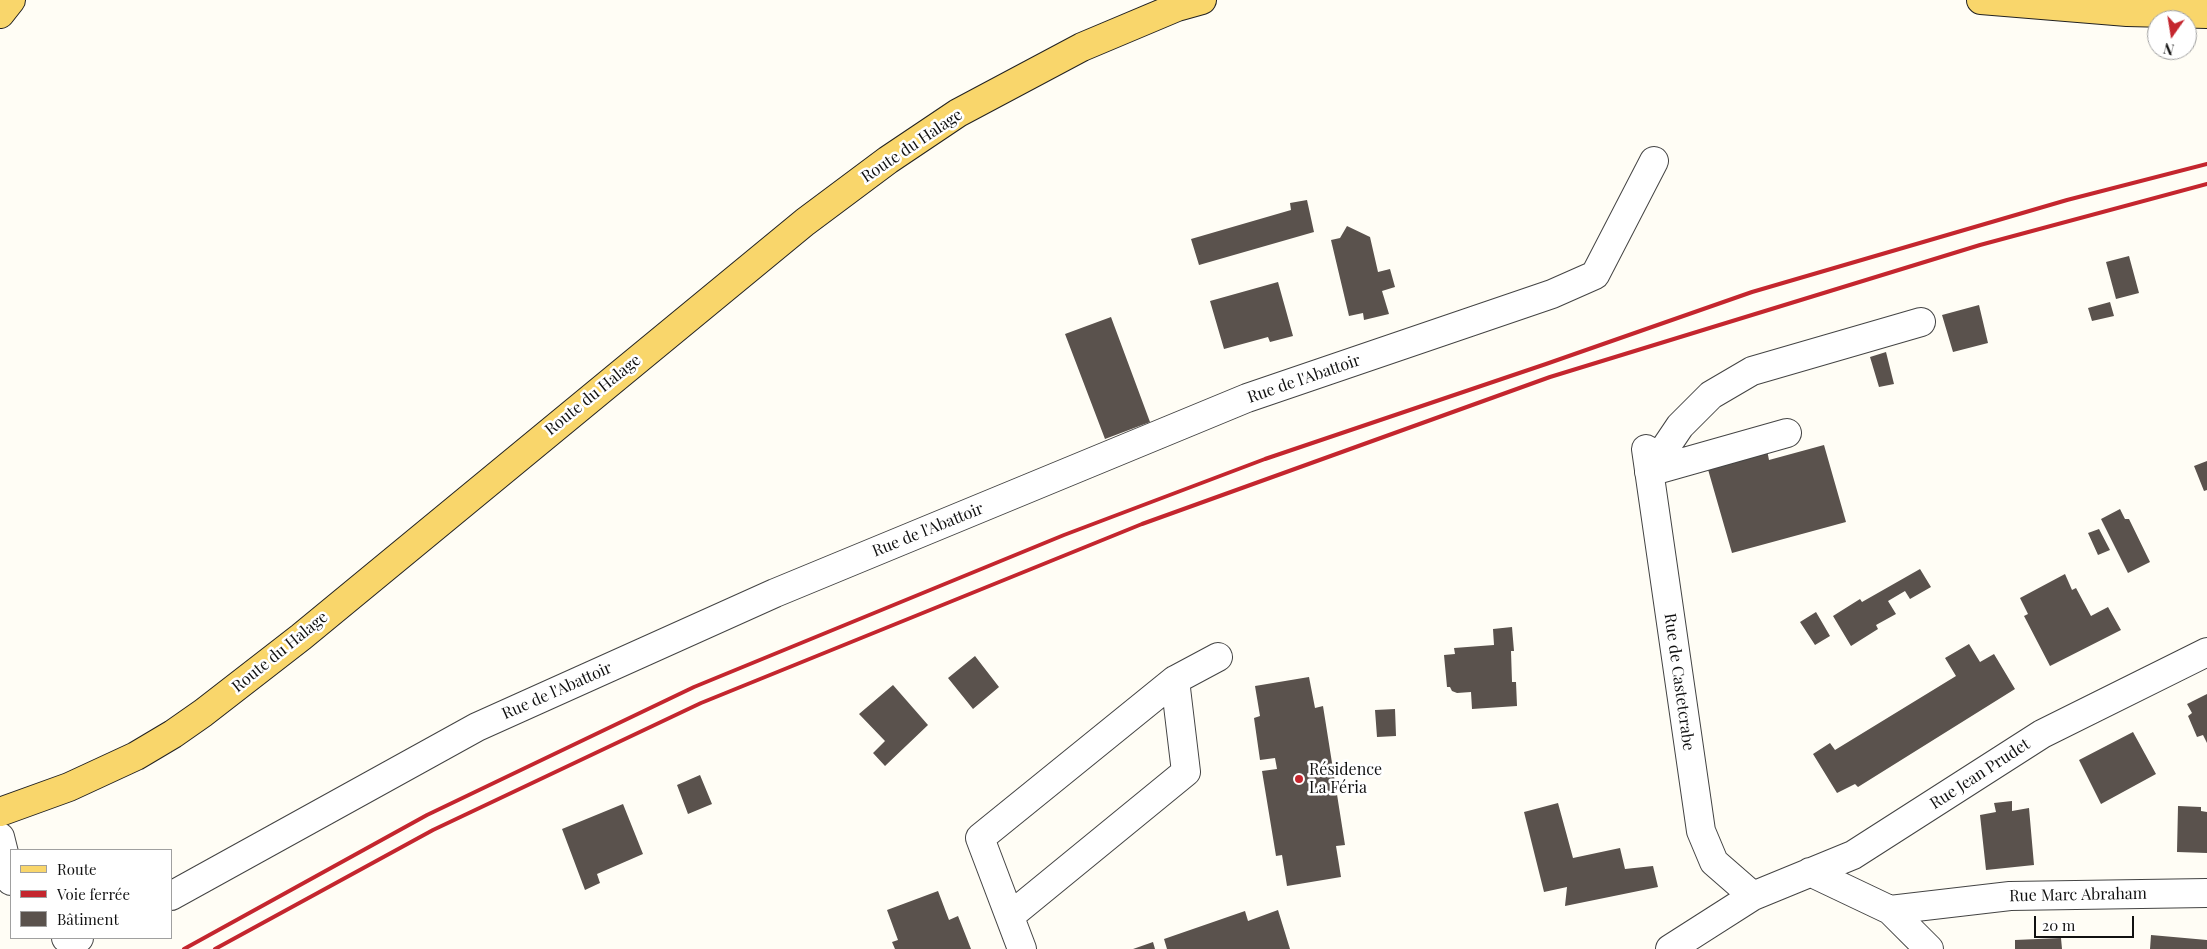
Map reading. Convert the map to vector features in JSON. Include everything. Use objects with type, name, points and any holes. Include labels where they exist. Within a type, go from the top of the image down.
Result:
[{"type":"main road","points":[[0,14],[11,0]]},
{"type":"main road","name":"Route du Halage","points":[[0,812],[69,787],[136,756],[203,713],[301,637],[805,222],[888,160],[958,113],[1082,47],[1177,7],[1202,0]]},
{"type":"main road","points":[[1981,0],[2127,12],[2207,14]]},
{"type":"street","name":"Rue de l'Abattoir","points":[[172,895],[477,727],[774,593],[1247,398],[1552,294],[1595,275],[1654,161]]},
{"type":"street","points":[[1648,460],[1711,395],[1752,370],[1921,322]]},
{"type":"street","points":[[1648,460],[1787,433]]},
{"type":"street","name":"Rue de Castetcrabe","points":[[1648,460],[1701,831],[1714,862],[1753,896]]},
{"type":"street","name":"Rue Jean Prudet","points":[[1670,949],[1753,896],[1853,855],[2042,734],[2207,652]]},
{"type":"street","points":[[1022,949],[980,838],[1175,680],[1218,656]]},
{"type":"street","points":[[1010,916],[1186,772],[1175,680]]},
{"type":"street","points":[[0,837],[10,878]]},
{"type":"street","points":[[1810,872],[1890,910],[1928,949]]},
{"type":"street","name":"Rue Marc Abraham","points":[[1890,910],[2010,896],[2207,893]]},
{"type":"building","points":[[1307,200],[1314,232],[1199,265],[1191,239],[1291,210],[1290,203]]},
{"type":"building","points":[[1347,226],[1370,237],[1378,272],[1390,269],[1395,287],[1382,291],[1389,314],[1364,320],[1363,313],[1349,316],[1331,240],[1340,238]]},
{"type":"building","points":[[2129,256],[2139,293],[2116,299],[2106,262]]},
{"type":"building","points":[[1278,282],[1293,336],[1270,342],[1268,337],[1224,349],[1210,301]]},
{"type":"building","points":[[2110,302],[2114,316],[2092,321],[2088,308]]},
{"type":"building","points":[[1979,305],[1988,343],[1953,352],[1942,315]]},
{"type":"building","points":[[1111,317],[1150,422],[1105,439],[1065,334]]},
{"type":"building","points":[[1886,352],[1894,384],[1879,387],[1870,357]]},
{"type":"building","points":[[1824,445],[1846,522],[1732,553],[1707,466],[1767,450],[1769,460]]},
{"type":"building","points":[[2207,461],[2207,490],[2204,491],[2194,466]]},
{"type":"building","points":[[2120,509],[2125,519],[2129,519],[2150,562],[2128,573],[2101,519]]},
{"type":"building","points":[[2099,529],[2110,550],[2098,555],[2088,533]]},
{"type":"building","points":[[1920,569],[1931,587],[1910,599],[1905,591],[1888,601],[1896,614],[1876,625],[1878,629],[1851,646],[1833,616],[1860,599],[1862,602]]},
{"type":"building","points":[[2065,574],[2072,590],[2076,588],[2091,616],[2108,607],[2121,630],[2050,666],[2024,616],[2028,614],[2020,598]]},
{"type":"building","points":[[1816,612],[1830,636],[1815,645],[1800,622]]},
{"type":"building","points":[[1512,627],[1514,651],[1511,651],[1512,682],[1516,682],[1517,706],[1472,709],[1471,692],[1457,693],[1452,691],[1450,687],[1447,687],[1444,655],[1455,654],[1454,648],[1494,645],[1493,629]]},
{"type":"building","points":[[1969,644],[1980,662],[1994,654],[2015,689],[1858,787],[1855,784],[1837,793],[1813,754],[1830,743],[1835,750],[1956,676],[1945,658]]},
{"type":"building","points":[[975,656],[999,687],[973,709],[948,678]]},
{"type":"building","name":"Résidence La Féria","points":[[1309,677],[1315,708],[1323,706],[1345,845],[1336,846],[1341,877],[1287,886],[1282,855],[1276,856],[1262,771],[1277,769],[1275,758],[1260,760],[1254,718],[1260,716],[1255,686]]},
{"type":"building","points":[[893,685],[928,725],[885,766],[873,753],[885,741],[859,714]]},
{"type":"building","points":[[2207,694],[2207,743],[2203,735],[2197,737],[2188,716],[2192,713],[2187,704]]},
{"type":"building","points":[[1395,709],[1396,736],[1377,737],[1375,710]]},
{"type":"building","points":[[2133,732],[2156,774],[2101,804],[2079,760]]},
{"type":"building","points":[[700,775],[712,804],[688,814],[677,785]]},
{"type":"building","points":[[2012,801],[2012,811],[2029,808],[2034,865],[1986,870],[1980,815],[1996,812],[1994,803]]},
{"type":"building","points":[[1558,803],[1573,858],[1620,848],[1625,869],[1653,866],[1658,887],[1565,906],[1567,887],[1544,892],[1524,812]]},
{"type":"building","points":[[623,804],[643,854],[597,874],[600,883],[585,890],[562,829]]},
{"type":"building","points":[[2178,806],[2201,807],[2201,811],[2207,812],[2207,853],[2177,852]]},
{"type":"building","points":[[938,891],[949,920],[958,916],[971,949],[895,949],[892,942],[898,940],[887,910]]},
{"type":"building","points":[[1278,910],[1290,949],[1167,949],[1164,939],[1245,911],[1248,921]]},
{"type":"building","points":[[2151,935],[2207,940],[2207,949],[2150,949]]},
{"type":"building","points":[[2061,938],[2062,949],[2015,949],[2015,940]]},
{"type":"building","points":[[1153,942],[1155,949],[1133,949]]},
{"type":"railway","points":[[184,949],[427,815],[694,687],[1064,535],[1265,459],[1752,292],[2067,200],[2207,164]]},
{"type":"railway","points":[[215,949],[433,830],[701,703],[1142,524],[1550,377],[1980,245],[2207,184]]},
{"type":"place","name":"Résidence La Féria","points":[[1299,779]]}]
